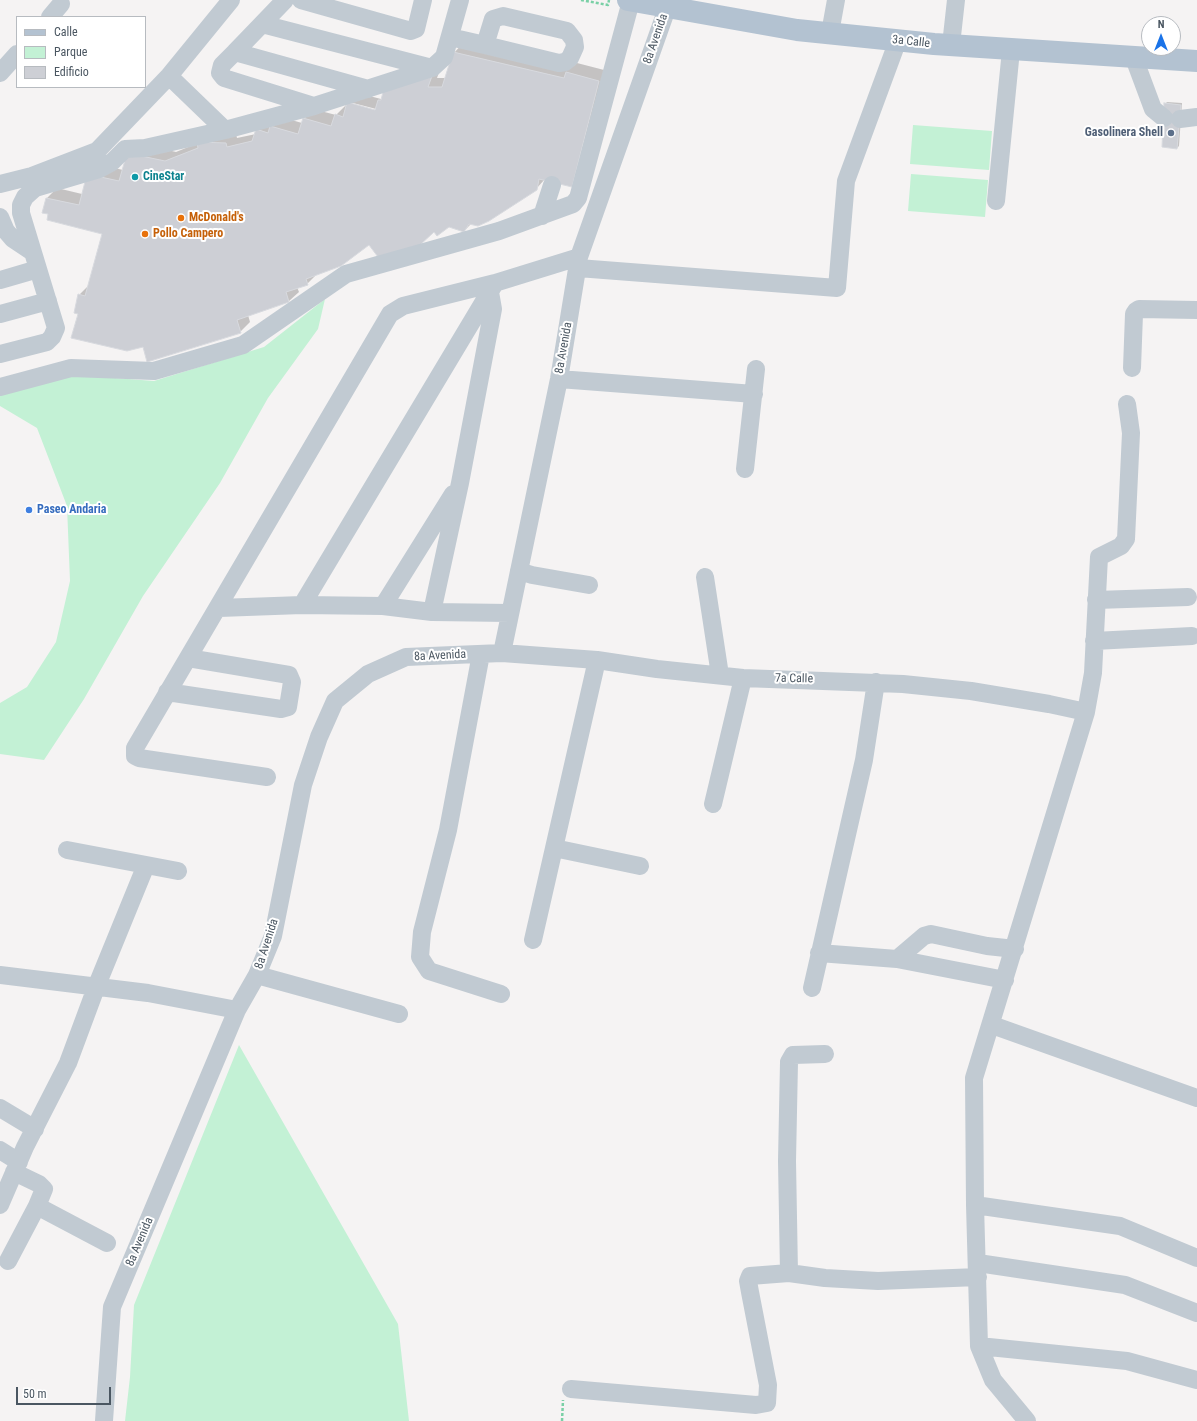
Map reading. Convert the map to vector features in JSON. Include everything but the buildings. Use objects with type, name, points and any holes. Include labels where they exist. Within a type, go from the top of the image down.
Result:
[{"type":"main road","name":"3a Calle","points":[[629,0],[668,4],[797,30],[950,46],[1197,61]]},
{"type":"street","points":[[0,354],[47,342],[52,337],[56,328],[31,251],[20,205],[34,182],[97,151],[169,76],[232,0]]},
{"type":"street","points":[[285,0],[222,65],[220,73],[224,78],[314,106]]},
{"type":"street","points":[[302,0],[411,31],[416,29],[423,0]]},
{"type":"street","points":[[0,184],[34,182],[99,169],[112,162],[125,149],[145,148],[225,130],[314,106],[432,68],[444,58],[460,0]]},
{"type":"street","points":[[0,387],[71,368],[154,371],[243,345],[346,274],[498,231],[566,208],[573,204],[578,198],[629,0]]},
{"type":"street","points":[[830,33],[836,0]]},
{"type":"street","points":[[950,46],[956,0]]},
{"type":"street","name":"8a Avenida","points":[[104,1421],[112,1307],[237,1010],[257,975],[272,936],[304,785],[319,737],[335,701],[368,674],[406,657],[502,653],[559,378],[578,263],[668,4]]},
{"type":"street","points":[[262,24],[432,68]]},
{"type":"street","points":[[450,37],[485,46]]},
{"type":"street","points":[[267,777],[139,758],[135,756],[135,748],[167,692],[219,608],[390,314],[396,308],[403,306],[492,288],[578,263],[836,288],[846,181],[898,40]]},
{"type":"street","points":[[996,202],[1011,50]]},
{"type":"street","points":[[236,52],[368,89]]},
{"type":"street","points":[[0,72],[16,55]]},
{"type":"street","points":[[1134,58],[1153,109],[1180,118]]},
{"type":"street","points":[[169,76],[225,130]]},
{"type":"street","points":[[542,216],[552,185]]},
{"type":"street","points":[[0,217],[6,231],[17,242],[31,251]]},
{"type":"street","points":[[0,280],[38,269]]},
{"type":"street","points":[[383,606],[443,525],[460,484],[493,309],[492,288]]},
{"type":"street","points":[[302,605],[492,288]]},
{"type":"street","points":[[0,314],[48,301]]},
{"type":"street","points":[[1132,368],[1134,314],[1136,311],[1139,309],[1197,310]]},
{"type":"street","points":[[745,468],[756,369]]},
{"type":"street","points":[[559,378],[754,394]]},
{"type":"street","points":[[1027,1421],[993,1380],[979,1346],[975,1205],[974,1078],[992,1025],[1086,712],[1093,673],[1099,557],[1121,546],[1126,539],[1131,433],[1127,404]]},
{"type":"street","points":[[432,612],[443,525]]},
{"type":"street","points":[[519,571],[532,575],[589,585]]},
{"type":"street","points":[[706,577],[720,675]]},
{"type":"street","points":[[1096,600],[1188,597]]},
{"type":"street","points":[[219,608],[302,605],[383,606],[432,612],[510,613]]},
{"type":"street","points":[[1094,640],[1192,636]]},
{"type":"street","name":"7a Calle","points":[[502,653],[597,660],[657,669],[743,678],[876,682],[971,691],[1049,704],[1086,712]]},
{"type":"street","points":[[481,654],[448,830],[422,932],[420,957],[429,971],[501,994]]},
{"type":"street","points":[[167,692],[281,709],[288,707],[292,682],[289,675],[188,658]]},
{"type":"street","points":[[533,940],[597,660]]},
{"type":"street","points":[[713,804],[743,678]]},
{"type":"street","points":[[812,988],[864,760],[876,682]]},
{"type":"street","points":[[554,848],[640,866]]},
{"type":"street","points":[[67,850],[178,871]]},
{"type":"street","points":[[0,1205],[35,1129],[68,1063],[97,985],[146,865]]},
{"type":"street","points":[[897,959],[924,936],[931,934],[987,946],[1015,949]]},
{"type":"street","points":[[819,953],[897,959],[1005,980]]},
{"type":"street","points":[[0,975],[148,992],[237,1010]]},
{"type":"street","points":[[257,975],[399,1014]]},
{"type":"street","points":[[992,1025],[1197,1098]]},
{"type":"street","points":[[789,1273],[787,1161],[789,1062],[793,1055],[825,1054]]},
{"type":"street","points":[[0,1108],[35,1129]]},
{"type":"street","points":[[0,1150],[17,1167],[44,1189],[37,1206],[8,1261]]},
{"type":"street","points":[[975,1205],[1120,1226],[1197,1258]]},
{"type":"street","points":[[37,1206],[107,1242]]},
{"type":"street","points":[[571,1389],[756,1406],[767,1403],[768,1385],[748,1281],[750,1276],[754,1275],[789,1273],[826,1278],[878,1281],[978,1270],[1125,1285],[1197,1313]]},
{"type":"street","points":[[979,1346],[1127,1361],[1197,1380]]},
{"type":"path","points":[[581,0],[608,5],[609,0]]},
{"type":"path","points":[[562,1421],[561,1408],[564,1394],[571,1389]]},
{"type":"green space","points":[[913,125],[992,131],[989,170],[910,164]]},
{"type":"green space","points":[[911,174],[988,180],[985,217],[908,211]]},
{"type":"green space","points":[[325,299],[318,329],[268,398],[220,483],[143,596],[84,699],[44,760],[0,754],[0,703],[27,687],[56,642],[70,581],[67,506],[37,428],[0,406],[0,393],[76,375],[154,381],[264,347]]},
{"type":"green space","points":[[239,1045],[398,1324],[409,1421],[125,1421],[130,1377],[134,1305]]},
{"type":"place","name":"Gasolinera Shell","points":[[1171,133]]},
{"type":"place","name":"CineStar","points":[[135,177]]},
{"type":"place","name":"McDonald's","points":[[181,218]]},
{"type":"place","name":"Pollo Campero","points":[[145,234]]},
{"type":"place","name":"Paseo Andaria","points":[[29,510]]}]
